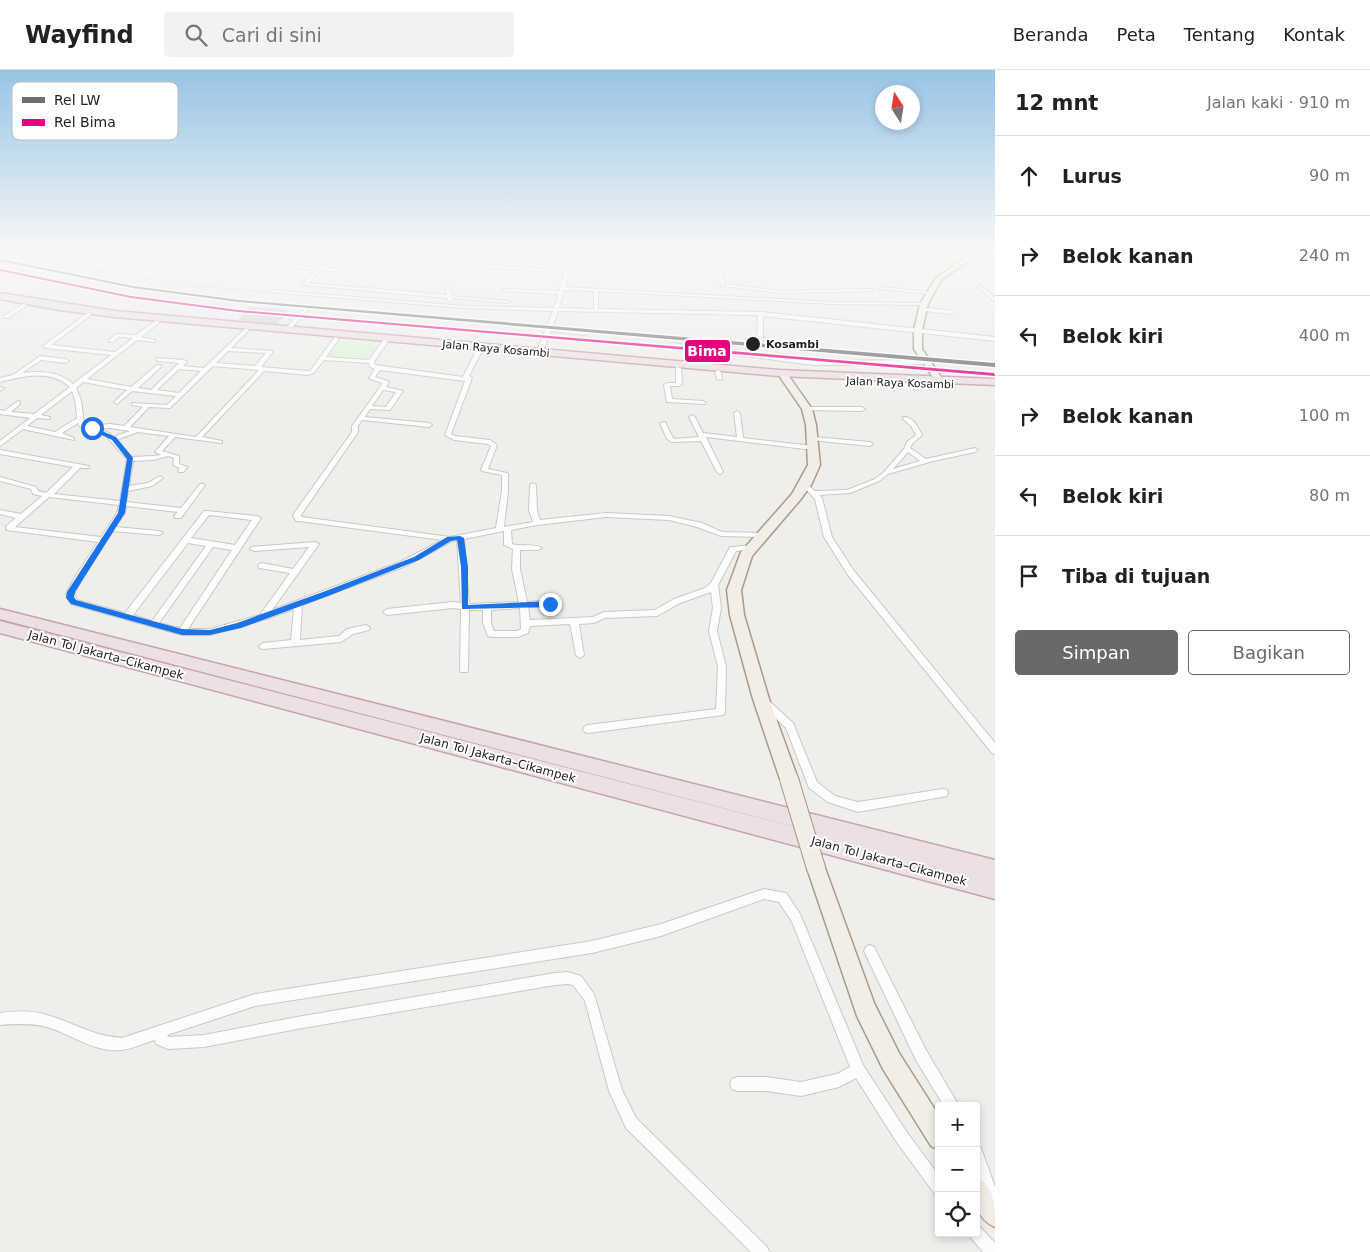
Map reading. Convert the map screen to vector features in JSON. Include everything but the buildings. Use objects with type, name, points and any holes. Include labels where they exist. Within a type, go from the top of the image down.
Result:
[{"type":"highway","name":"Jalan Raya Kosambi","points":[[33,306],[157,322],[286,331],[479,351],[678,368],[719,375],[995,384]]},
{"type":"highway","name":"Jalan Raya Kosambi","points":[[56,306],[336,339],[385,341],[779,373],[995,384]]},
{"type":"highway","name":"Jalan Tol Jakarta–Cikampek","points":[[0,614],[995,870]]},
{"type":"highway","name":"Jalan Tol Jakarta–Cikampek","points":[[0,627],[995,888]]},
{"type":"main road","points":[[923,306],[918,332],[918,349],[939,380]]},
{"type":"main road","points":[[785,377],[807,409],[813,443],[814,465],[810,489],[756,541],[742,561],[734,597],[761,699],[789,780],[816,868],[865,1008],[900,1077],[935,1132]]},
{"type":"main road","points":[[978,1192],[995,1214]]},
{"type":"street","points":[[6,317],[23,306]]},
{"type":"street","points":[[442,306],[503,310],[761,315]]},
{"type":"street","points":[[539,353],[549,330],[556,306]]},
{"type":"street","points":[[924,306],[950,312]]},
{"type":"street","points":[[286,331],[307,310]]},
{"type":"street","points":[[554,311],[596,310],[761,315],[991,340],[995,347]]},
{"type":"street","points":[[89,314],[46,346],[116,354]]},
{"type":"street","points":[[760,341],[761,315]]},
{"type":"street","points":[[0,444],[157,322]]},
{"type":"street","points":[[158,358],[184,362],[134,404],[166,408],[228,349],[244,329]]},
{"type":"street","points":[[111,340],[126,330]]},
{"type":"street","points":[[549,330],[585,333]]},
{"type":"street","points":[[118,335],[153,341]]},
{"type":"street","points":[[212,364],[308,373],[312,372],[336,339]]},
{"type":"street","points":[[371,362],[385,341]]},
{"type":"street","points":[[671,345],[814,363],[925,362]]},
{"type":"street","points":[[197,439],[259,369],[270,352],[228,349]]},
{"type":"street","points":[[371,362],[372,366],[378,368],[464,379],[479,351]]},
{"type":"street","points":[[0,380],[16,375],[40,358],[66,360]]},
{"type":"street","points":[[322,358],[371,362]]},
{"type":"street","points":[[118,402],[159,366]]},
{"type":"street","points":[[178,367],[206,370]]},
{"type":"street","points":[[378,368],[372,378],[385,381],[383,388],[354,428],[355,432],[298,517],[450,539],[537,522],[596,515],[669,518],[684,520],[728,535],[756,541]]},
{"type":"street","points":[[678,368],[679,384],[667,385],[669,401],[703,403]]},
{"type":"street","points":[[16,375],[55,376],[72,387],[79,405],[81,425],[114,438],[130,458],[122,513],[79,577],[70,598],[74,602],[182,632],[196,634],[223,630],[298,605],[404,564],[450,539]]},
{"type":"street","points":[[469,378],[448,435],[454,438],[490,442],[494,445],[484,470],[505,474],[506,491],[503,529],[508,545],[517,548],[538,548]]},
{"type":"street","points":[[82,380],[150,392],[181,395]]},
{"type":"street","points":[[368,407],[388,409],[400,391],[383,388]]},
{"type":"street","points":[[3,412],[18,403]]},
{"type":"street","points":[[114,438],[127,429],[147,406]]},
{"type":"street","points":[[807,409],[862,409]]},
{"type":"street","points":[[3,412],[48,418]]},
{"type":"street","points":[[736,413],[740,439]]},
{"type":"street","points":[[692,417],[720,472]]},
{"type":"street","points":[[361,418],[429,425]]},
{"type":"street","points":[[810,489],[848,492],[877,480],[886,473],[908,448],[909,444],[919,436],[914,425],[905,418]]},
{"type":"street","points":[[57,433],[80,419]]},
{"type":"street","points":[[663,423],[670,439],[674,441],[703,437],[870,444]]},
{"type":"street","points":[[92,428],[107,426],[220,442]]},
{"type":"street","points":[[23,427],[57,433],[72,439]]},
{"type":"street","points":[[114,438],[136,430]]},
{"type":"street","points":[[173,436],[158,452],[177,458],[176,465],[185,467],[181,471]]},
{"type":"street","points":[[908,448],[925,462]]},
{"type":"street","points":[[886,473],[975,450]]},
{"type":"street","points":[[0,452],[87,467]]},
{"type":"street","points":[[130,458],[152,459],[167,454]]},
{"type":"street","points":[[9,528],[48,495],[78,466]]},
{"type":"street","points":[[125,489],[150,485],[160,478]]},
{"type":"street","points":[[0,479],[34,488],[35,493],[183,510]]},
{"type":"street","points":[[533,484],[533,510],[537,522]]},
{"type":"street","points":[[178,516],[202,485]]},
{"type":"street","points":[[810,489],[821,505],[828,537],[836,552],[885,618],[994,747]]},
{"type":"street","points":[[0,512],[22,517]]},
{"type":"street","points":[[127,617],[186,540],[203,523],[208,512],[257,518],[182,632]]},
{"type":"street","points":[[0,527],[103,540]]},
{"type":"street","points":[[112,529],[159,534]]},
{"type":"street","points":[[728,535],[733,549]]},
{"type":"street","points":[[460,538],[464,567],[466,631],[464,670]]},
{"type":"street","points":[[186,540],[236,548]]},
{"type":"street","points":[[526,623],[599,620],[604,615],[657,612],[678,600],[708,590],[714,585],[733,549],[756,541]]},
{"type":"street","points":[[254,549],[276,543],[315,544],[263,617]]},
{"type":"street","points":[[154,624],[210,544]]},
{"type":"street","points":[[486,607],[487,623],[492,635],[520,634],[525,631],[524,604],[518,577],[517,548]]},
{"type":"street","points":[[262,566],[296,572]]},
{"type":"street","points":[[588,729],[720,712],[722,667],[713,631],[717,608],[714,585]]},
{"type":"street","points":[[387,612],[452,605],[465,608],[555,604]]},
{"type":"street","points":[[295,643],[298,605]]},
{"type":"street","points":[[574,621],[580,655]]},
{"type":"street","points":[[263,646],[342,639],[350,631],[366,628]]},
{"type":"street","points":[[761,699],[790,726],[813,785],[832,800],[858,807],[943,793]]},
{"type":"street","points":[[0,1019],[29,1018],[46,1021],[87,1039],[109,1044],[122,1044],[255,1000],[279,994],[592,947],[661,930],[764,894],[774,894],[782,897],[796,918],[858,1070],[900,1136],[935,1183]]},
{"type":"street","points":[[870,950],[921,1055],[950,1102]]},
{"type":"street","points":[[158,1031],[161,1039],[168,1043],[204,1041],[297,1022],[555,979],[568,978],[577,980],[590,998],[616,1091],[631,1123],[762,1252]]},
{"type":"street","points":[[737,1084],[766,1084],[801,1089],[839,1080],[858,1070]]},
{"type":"street","points":[[980,1165],[995,1208]]},
{"type":"street","points":[[980,1237],[993,1252]]},
{"type":"green space","points":[[340,340],[378,344],[365,361],[327,357]]},
{"type":"waterway","points":[[443,306],[595,312]]},
{"type":"waterway","points":[[721,314],[760,316]]},
{"type":"rail line","name":"Bima","points":[[201,306],[238,311],[994,375]]},
{"type":"rail line","name":"LW","points":[[300,306],[995,365]]},
{"type":"place","name":"Kosambi","points":[[753,344]]},
{"type":"route","points":[[92,428],[114,438],[130,458],[122,513],[79,577],[70,596],[74,602],[191,634],[223,630],[278,612],[404,564],[450,539],[460,538],[464,567],[465,608],[550,604]]}]
